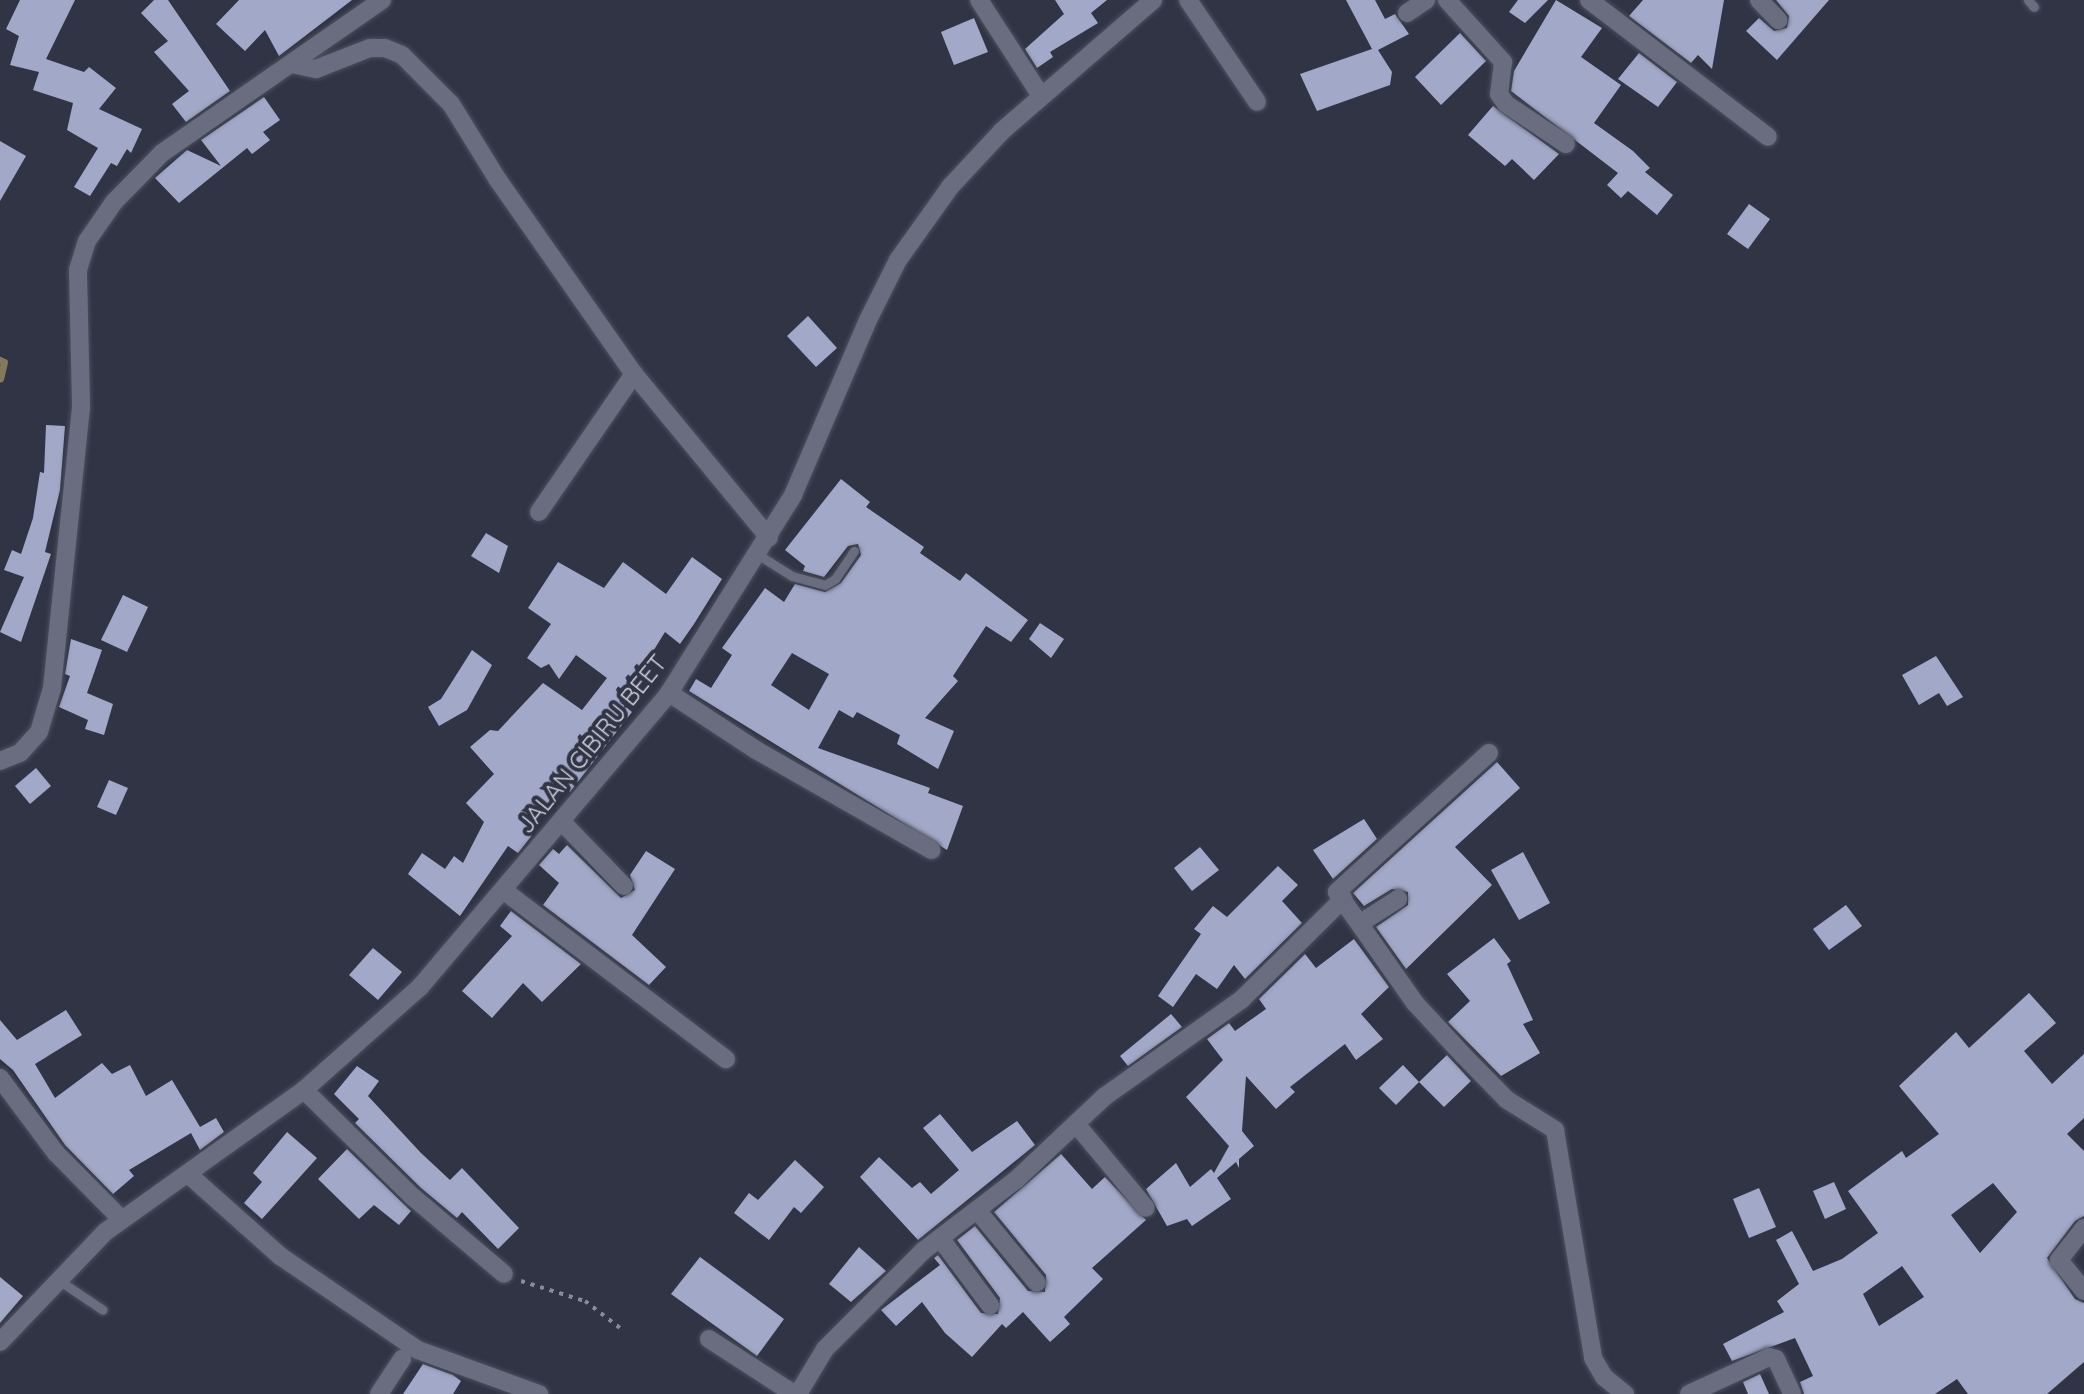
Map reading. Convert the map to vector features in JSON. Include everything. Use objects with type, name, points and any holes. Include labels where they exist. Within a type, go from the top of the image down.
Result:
[{"type":"street","points":[[0,761],[20,753],[39,732],[52,688],[81,405],[78,270],[87,241],[114,202],[162,153],[382,0]]},
{"type":"street","points":[[979,0],[1041,96]]},
{"type":"street","name":"JALAN CIBIRU BEET","points":[[0,1342],[57,1279],[122,1220],[304,1090],[420,987],[562,822],[669,693],[763,546],[805,469],[898,260],[950,187],[1041,96],[1153,0]]},
{"type":"street","points":[[1188,0],[1257,102]]},
{"type":"street","points":[[1407,13],[1426,0]]},
{"type":"street","points":[[1447,0],[1503,62],[1499,94],[1506,104],[1566,144]]},
{"type":"street","points":[[1589,0],[1768,137]]},
{"type":"street","points":[[1759,0],[1778,20]]},
{"type":"street","points":[[292,64],[316,69],[370,48],[402,55],[451,104],[498,180],[634,374],[763,546]]},
{"type":"street","points":[[539,512],[634,374]]},
{"type":"street","points":[[669,693],[756,750],[931,850]]},
{"type":"street","points":[[1489,753],[1341,885],[1337,892],[1362,922],[1415,1003],[1507,1100],[1555,1130],[1593,1358],[1604,1377],[1625,1394]]},
{"type":"street","points":[[562,822],[624,886]]},
{"type":"street","points":[[503,890],[726,1059]]},
{"type":"street","points":[[709,1339],[796,1394],[825,1349],[940,1238],[977,1210],[1104,1097],[1241,1000],[1343,899]]},
{"type":"street","points":[[1362,922],[1398,899]]},
{"type":"street","points":[[0,1078],[56,1153],[122,1220]]},
{"type":"street","points":[[304,1090],[413,1197],[504,1274]]},
{"type":"street","points":[[1076,1124],[1146,1208]]},
{"type":"street","points":[[188,1174],[280,1256],[418,1350],[539,1394]]},
{"type":"street","points":[[977,1210],[1037,1283]]},
{"type":"street","points":[[2084,1228],[2059,1260],[2084,1291]]},
{"type":"street","points":[[940,1238],[990,1305]]},
{"type":"street","points":[[1689,1394],[1769,1357],[1776,1359],[1792,1394]]},
{"type":"street","points":[[379,1394],[402,1359]]},
{"type":"lane","points":[[763,546],[792,576],[825,585],[835,579],[854,551]]},
{"type":"lane","points":[[57,1279],[103,1310]]},
{"type":"path","points":[[504,1274],[585,1301],[620,1328]]},
{"type":"building","points":[[20,0],[75,0],[46,59],[84,72],[89,67],[116,88],[99,109],[142,129],[131,153],[127,149],[117,166],[111,163],[90,196],[74,187],[98,148],[67,130],[73,103],[33,90],[39,72],[10,65],[19,36],[6,29]]},
{"type":"building","points":[[154,0],[168,0],[230,91],[186,122],[172,104],[189,91],[154,52],[168,41],[141,13]]},
{"type":"building","points":[[239,0],[352,0],[279,56],[265,30],[245,51],[216,24]]},
{"type":"building","points":[[1055,0],[1107,0],[1091,13],[1098,23],[1050,52],[1053,57],[1037,68],[1025,49],[1064,14]]},
{"type":"building","points":[[1346,0],[1375,0],[1385,19],[1395,14],[1409,34],[1378,50],[1392,72],[1390,85],[1317,111],[1300,74],[1372,49]]},
{"type":"building","points":[[1518,0],[1548,0],[1525,23],[1509,12]]},
{"type":"building","points":[[1556,0],[1602,28],[1581,57],[1621,85],[1594,123],[1633,151],[1650,168],[1645,172],[1673,195],[1657,215],[1628,191],[1621,198],[1607,185],[1618,173],[1511,91],[1514,71]]},
{"type":"building","points":[[1643,0],[1724,0],[1712,69],[1698,55],[1691,63],[1629,16]]},
{"type":"building","points":[[1776,0],[1829,0],[1777,60],[1746,31],[1759,18],[1774,31],[1787,28],[1789,16]]},
{"type":"building","points":[[974,18],[988,52],[954,65],[941,32]]},
{"type":"building","points":[[1460,33],[1486,61],[1441,105],[1415,77]]},
{"type":"building","points":[[1639,53],[1677,82],[1658,107],[1618,79]]},
{"type":"building","points":[[264,97],[280,120],[263,132],[270,140],[252,154],[247,148],[179,203],[155,178],[187,150],[221,166],[201,140]]},
{"type":"building","points":[[1493,106],[1559,154],[1534,180],[1512,159],[1505,166],[1468,135]]},
{"type":"building","points":[[0,141],[26,156],[0,201]]},
{"type":"building","points":[[1749,204],[1770,219],[1748,249],[1727,234]]},
{"type":"building","points":[[808,316],[837,348],[816,367],[787,336]]},
{"type":"building","points":[[46,425],[65,426],[60,490],[45,552],[51,554],[21,642],[0,632],[24,577],[4,570],[12,550],[21,554],[33,518],[40,472],[44,473]]},
{"type":"building","points":[[841,479],[870,502],[866,507],[924,547],[920,553],[960,581],[966,573],[1028,620],[1011,642],[986,626],[953,676],[958,681],[925,718],[954,731],[938,769],[897,744],[900,735],[857,712],[853,718],[839,710],[818,748],[930,788],[928,793],[963,806],[947,850],[689,691],[696,679],[711,688],[732,655],[722,648],[765,588],[784,602],[795,584],[825,592],[841,583],[861,555],[858,544],[848,546],[824,577],[803,571],[805,566],[785,550]],"holes":[[[792,653],[829,674],[809,710],[771,685]]]},
{"type":"building","points":[[486,533],[508,546],[499,573],[471,556]]},
{"type":"building","points":[[692,557],[722,579],[694,624],[680,644],[665,632],[621,703],[632,712],[570,792],[566,788],[528,831],[533,834],[518,853],[508,846],[460,916],[408,874],[422,853],[445,869],[454,856],[463,863],[484,822],[466,803],[494,774],[470,747],[490,730],[498,731],[543,683],[582,710],[607,678],[576,655],[559,679],[549,664],[541,668],[527,658],[551,624],[528,608],[558,562],[604,588],[623,562],[666,594]]},
{"type":"building","points":[[123,595],[148,607],[127,652],[101,640]]},
{"type":"building","points":[[1040,623],[1064,639],[1051,658],[1029,639]]},
{"type":"building","points":[[71,639],[102,650],[87,693],[113,704],[104,735],[85,729],[88,720],[59,707],[70,676],[65,674]]},
{"type":"building","points":[[472,650],[492,665],[467,710],[439,726],[428,707],[441,699]]},
{"type":"building","points":[[1936,656],[1963,697],[1947,706],[1939,693],[1919,705],[1902,675]]},
{"type":"building","points":[[1497,762],[1520,788],[1455,847],[1492,885],[1406,969],[1376,927],[1408,905],[1408,892],[1392,889],[1364,906],[1353,893]]},
{"type":"building","points":[[36,768],[51,786],[30,804],[15,786]]},
{"type":"building","points":[[109,780],[128,788],[116,815],[97,807]]},
{"type":"building","points":[[1364,819],[1377,839],[1333,879],[1313,850]]},
{"type":"building","points":[[567,845],[621,898],[635,890],[630,875],[646,851],[675,869],[632,935],[666,967],[649,985],[543,905],[559,883],[539,865],[553,849],[559,854]]},
{"type":"building","points":[[1200,847],[1219,870],[1192,891],[1174,868]]},
{"type":"building","points":[[1523,852],[1550,903],[1519,920],[1491,870]]},
{"type":"building","points":[[1278,866],[1298,885],[1282,901],[1302,923],[1245,979],[1234,965],[1217,989],[1196,974],[1173,1007],[1158,996],[1201,934],[1194,929],[1213,906],[1227,917]]},
{"type":"building","points":[[1846,905],[1862,926],[1829,950],[1813,929]]},
{"type":"building","points":[[511,911],[581,964],[542,1002],[523,983],[492,1018],[462,991],[512,936],[500,926]]},
{"type":"building","points":[[1494,938],[1511,961],[1507,964],[1533,1020],[1523,1024],[1540,1053],[1501,1076],[1448,1022],[1470,1001],[1447,974]]},
{"type":"building","points":[[1354,939],[1389,987],[1361,1014],[1383,1039],[1356,1060],[1345,1044],[1290,1087],[1295,1092],[1276,1109],[1246,1076],[1242,1131],[1254,1146],[1239,1159],[1239,1168],[1236,1162],[1217,1178],[1231,1199],[1192,1226],[1187,1219],[1167,1226],[1146,1189],[1176,1163],[1190,1187],[1211,1169],[1214,1173],[1229,1146],[1186,1097],[1223,1060],[1207,1039],[1229,1023],[1235,1031],[1266,1009],[1259,999],[1305,954],[1316,968]]},
{"type":"building","points":[[373,948],[402,972],[378,1000],[349,975]]},
{"type":"building","points":[[2029,993],[2056,1023],[2024,1051],[2052,1084],[2084,1054],[2084,1118],[2067,1134],[2084,1151],[2084,1216],[2075,1221],[2047,1258],[2075,1299],[2084,1303],[2084,1362],[2047,1394],[1968,1394],[1957,1379],[1935,1394],[1804,1394],[1800,1382],[1813,1376],[1795,1338],[1732,1361],[1723,1344],[1784,1312],[1777,1301],[1799,1284],[1776,1240],[1792,1231],[1813,1271],[1842,1259],[1878,1233],[1848,1191],[1902,1151],[1906,1158],[1939,1134],[1899,1086],[1956,1032],[1969,1048]],"holes":[[[1993,1183],[2017,1212],[1980,1253],[1951,1215]],[[1902,1266],[1924,1297],[1879,1326],[1863,1294]]]},
{"type":"building","points":[[66,1010],[82,1035],[35,1064],[55,1098],[102,1063],[112,1074],[130,1065],[146,1096],[172,1080],[200,1127],[216,1118],[224,1132],[200,1150],[191,1133],[129,1170],[134,1176],[113,1194],[65,1145],[13,1070],[0,1059],[0,1020],[17,1040]]},
{"type":"building","points":[[1171,1014],[1182,1027],[1128,1066],[1120,1056]]},
{"type":"building","points":[[1447,1055],[1471,1081],[1444,1107],[1419,1082]]},
{"type":"building","points":[[1403,1065],[1419,1082],[1396,1105],[1379,1088]]},
{"type":"building","points":[[357,1066],[379,1081],[368,1096],[421,1153],[450,1180],[462,1168],[519,1228],[498,1249],[462,1212],[457,1218],[421,1188],[355,1123],[359,1119],[334,1094]]},
{"type":"building","points":[[940,1114],[972,1152],[1017,1121],[1035,1145],[918,1240],[860,1177],[879,1157],[912,1188],[920,1182],[931,1194],[959,1170],[923,1128]]},
{"type":"building","points":[[287,1132],[317,1158],[262,1219],[244,1203],[262,1182],[253,1173]]},
{"type":"building","points":[[347,1149],[411,1211],[399,1225],[374,1205],[359,1219],[318,1179]]},
{"type":"building","points":[[1061,1154],[1092,1189],[1105,1177],[1146,1220],[1092,1268],[1103,1279],[1064,1317],[1070,1324],[1050,1342],[1023,1312],[1006,1328],[1002,1324],[972,1357],[945,1333],[922,1302],[896,1326],[881,1310],[940,1265],[934,1258],[938,1255],[981,1313],[998,1314],[1000,1298],[957,1240],[975,1226],[1028,1291],[1045,1292],[1046,1275],[994,1212]]},
{"type":"building","points":[[795,1160],[824,1187],[801,1213],[794,1207],[769,1240],[734,1213],[749,1193],[758,1200]]},
{"type":"building","points":[[1834,1182],[1846,1209],[1825,1219],[1813,1191]]},
{"type":"building","points":[[1759,1188],[1776,1227],[1749,1238],[1733,1199]]},
{"type":"building","points":[[859,1247],[886,1271],[851,1302],[829,1284]]},
{"type":"building","points":[[700,1257],[784,1319],[757,1356],[671,1294]]},
{"type":"building","points":[[0,1277],[23,1296],[0,1323]]},
{"type":"building","points":[[423,1364],[461,1381],[453,1394],[403,1394]]},
{"type":"building","points":[[1760,1374],[1769,1394],[1748,1394],[1743,1382]]},
{"type":"waterway","points":[[0,360],[4,362],[0,379]]}]
